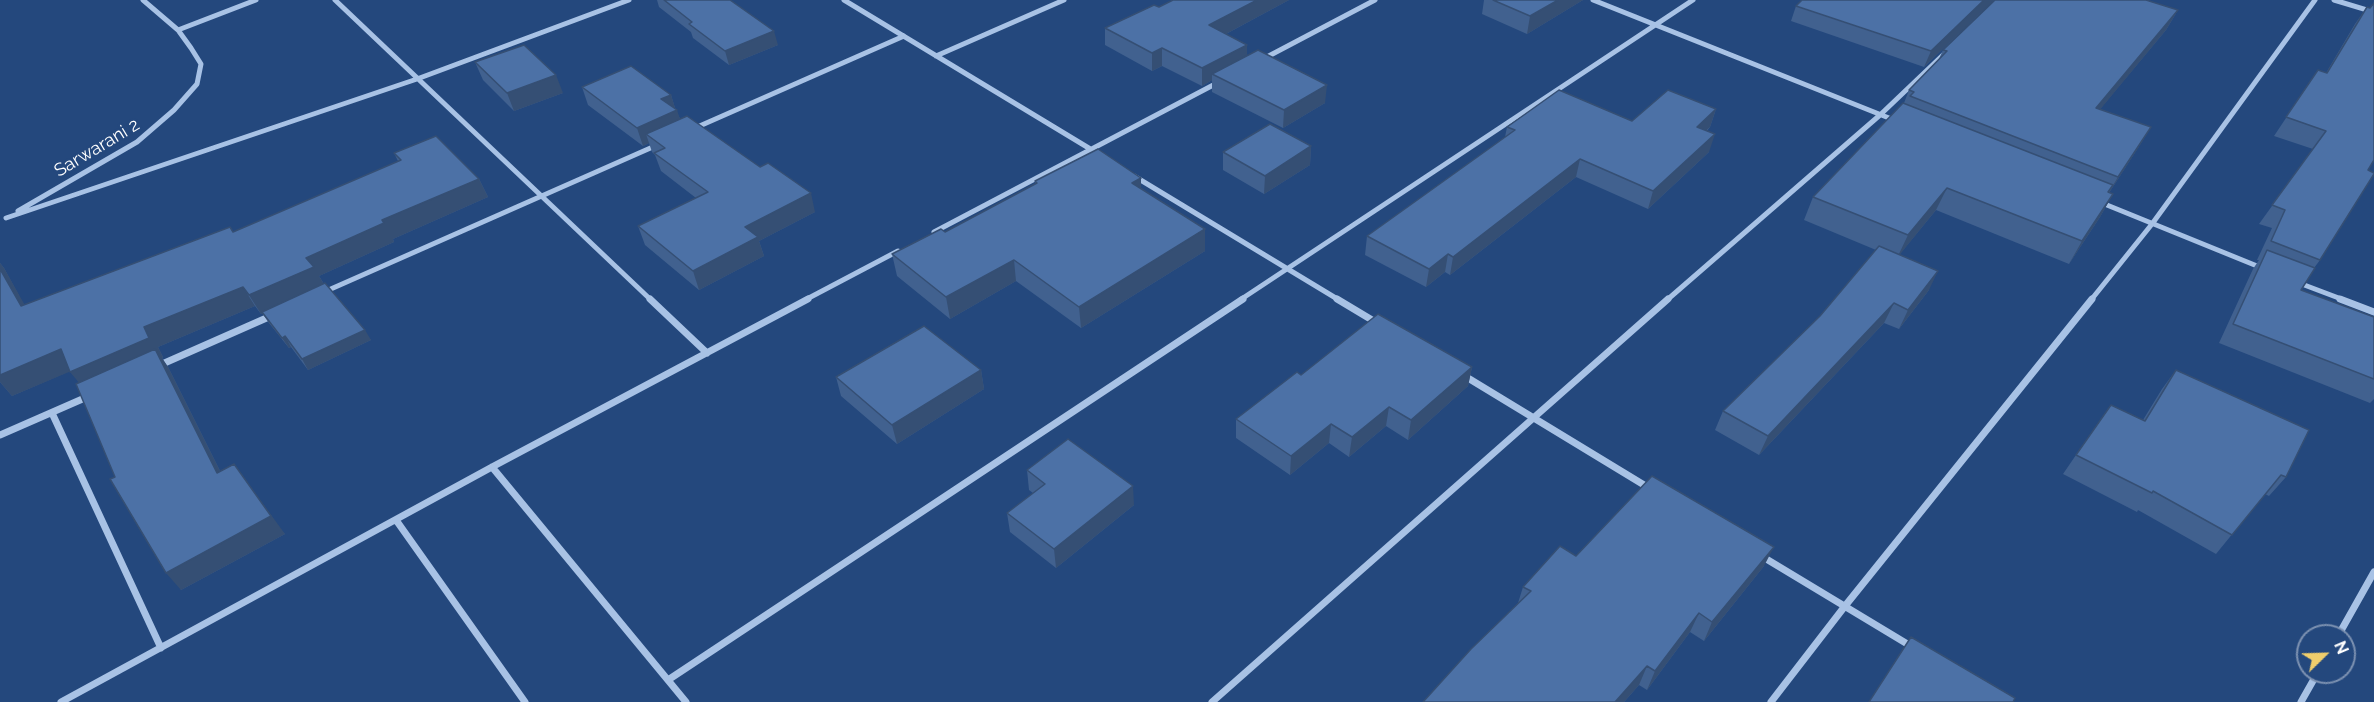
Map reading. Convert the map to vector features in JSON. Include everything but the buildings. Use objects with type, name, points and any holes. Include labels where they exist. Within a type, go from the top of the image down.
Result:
[{"type":"street","name":"Sarwarani 2","points":[[3,219],[137,142],[174,110],[197,84],[201,64],[178,30],[143,0]]},
{"type":"street","points":[[178,30],[256,0]]},
{"type":"street","points":[[335,0],[707,353]]},
{"type":"street","points":[[3,219],[417,79],[629,0]]},
{"type":"street","points":[[844,0],[1100,155]]},
{"type":"street","points":[[936,56],[1064,0]]},
{"type":"street","points":[[1259,61],[1375,0]]},
{"type":"street","points":[[1593,0],[1902,123]]},
{"type":"street","points":[[668,680],[1693,0]]},
{"type":"street","points":[[1771,702],[1845,606],[2152,224],[2316,0]]},
{"type":"street","points":[[2334,0],[2374,12]]},
{"type":"street","points":[[690,130],[904,36]]},
{"type":"street","points":[[1212,702],[1532,417],[1880,115],[1950,48]]},
{"type":"street","points":[[925,237],[1227,77]]},
{"type":"street","points":[[313,297],[658,144]]},
{"type":"street","points":[[1130,173],[1379,324]]},
{"type":"street","points":[[2098,202],[2274,273]]},
{"type":"street","points":[[61,702],[492,467],[904,248]]},
{"type":"street","points":[[2296,281],[2374,312]]},
{"type":"street","points":[[149,369],[280,312]]},
{"type":"street","points":[[1461,374],[1653,490]]},
{"type":"street","points":[[0,435],[95,393]]},
{"type":"street","points":[[52,413],[161,648]]},
{"type":"street","points":[[492,467],[686,702]]},
{"type":"street","points":[[396,520],[525,702]]},
{"type":"street","points":[[1754,551],[1924,654]]},
{"type":"street","points":[[2345,624],[2374,572]]},
{"type":"street","points":[[2301,702],[2311,684]]}]
